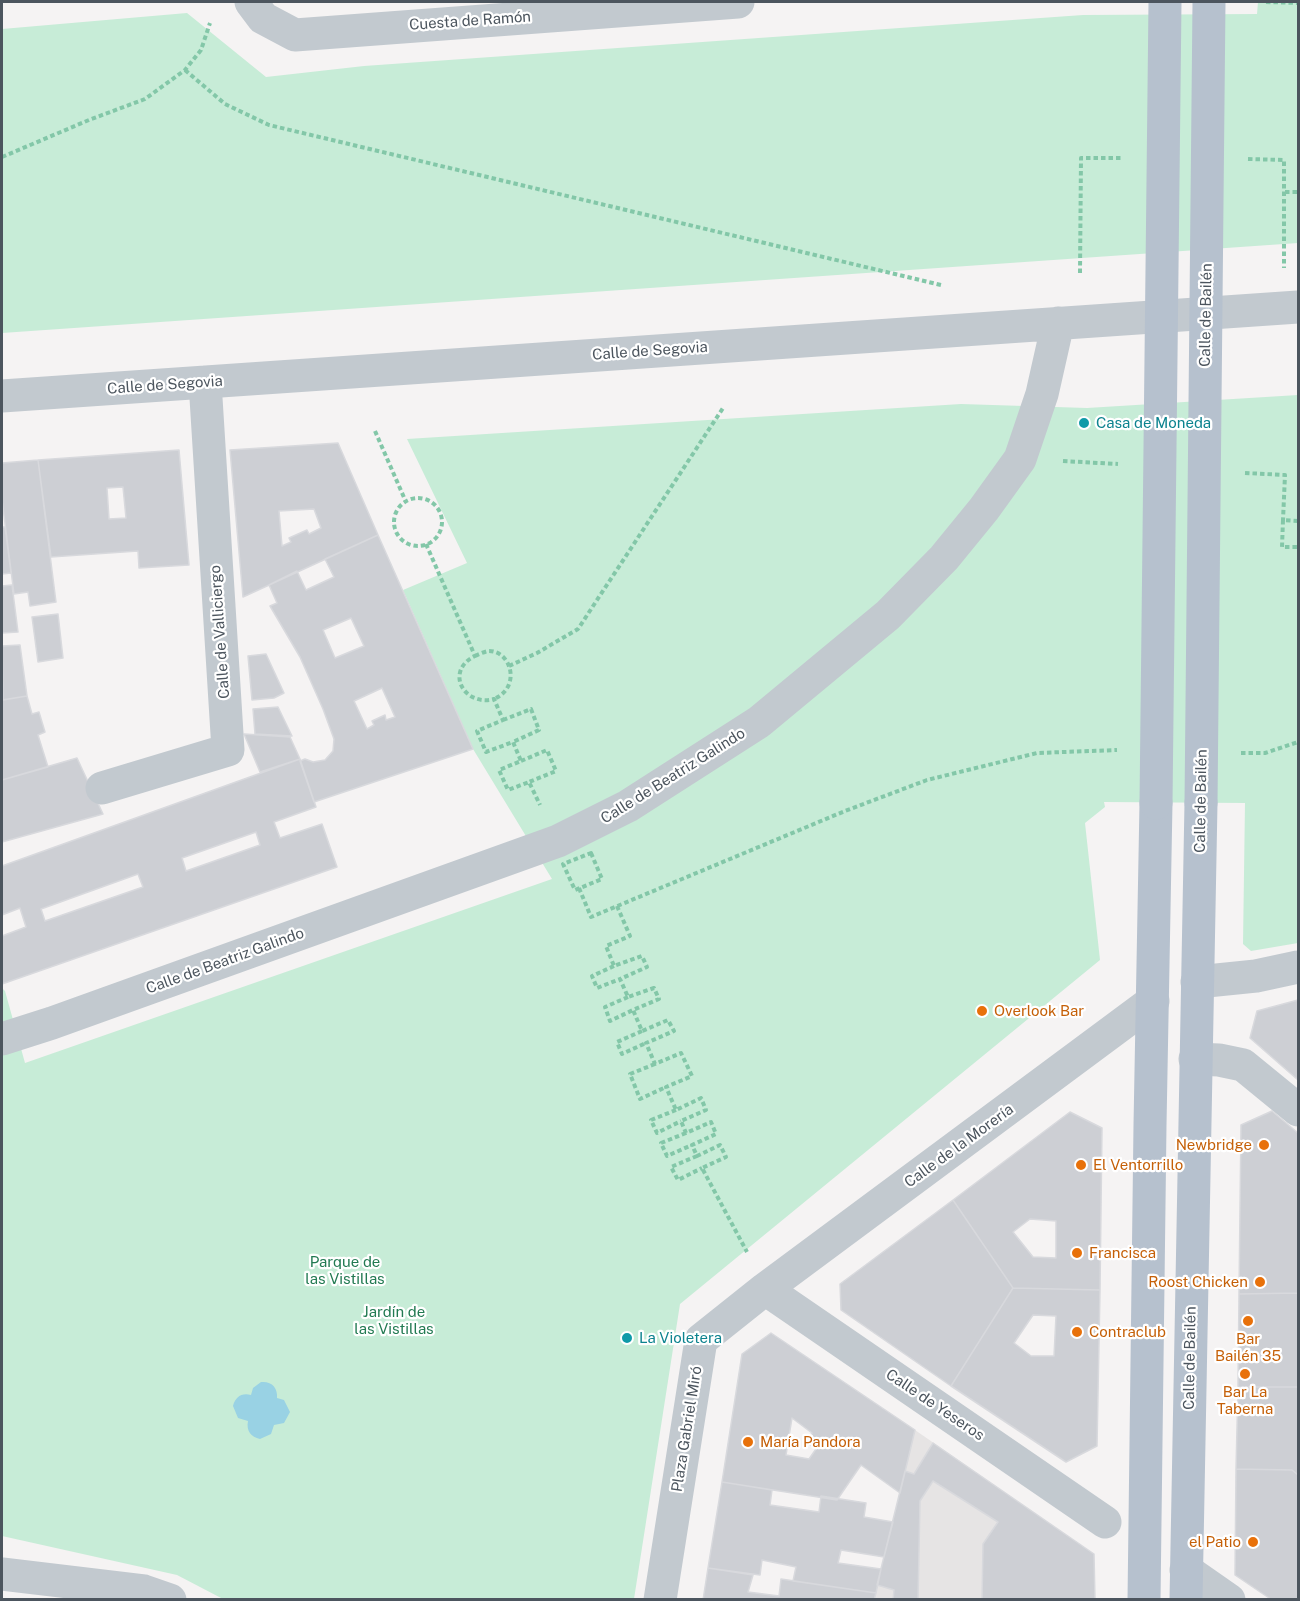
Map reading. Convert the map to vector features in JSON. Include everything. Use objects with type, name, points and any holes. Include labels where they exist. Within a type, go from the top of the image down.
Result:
[{"type":"main road","points":[[1144,1599],[1165,2]]},
{"type":"main road","name":"Calle de Bailén","points":[[1186,1585],[1201,803],[1209,2]]},
{"type":"street","name":"Cuesta de Ramón","points":[[250,2],[263,18],[295,35],[738,2]]},
{"type":"street","name":"Calle de Segovia","points":[[2,396],[1299,307]]},
{"type":"street","name":"Calle de Beatriz Galindo","points":[[2,1039],[558,841],[628,806],[759,722],[888,615],[944,558],[984,509],[1020,459],[1042,394],[1058,323]]},
{"type":"street","name":"Calle de Valliciergo","points":[[102,788],[228,750],[205,382]]},
{"type":"street","points":[[1197,982],[1257,976],[1299,967]]},
{"type":"street","name":"Calle de la Morería","points":[[765,1289],[1153,1001]]},
{"type":"street","points":[[1195,1059],[1243,1065],[1299,1110]]},
{"type":"street","name":"Calle de Yeseros","points":[[765,1289],[1105,1522]]},
{"type":"street","name":"Plaza Gabriel Miró","points":[[660,1599],[701,1340],[765,1289]]},
{"type":"street","points":[[2,1574],[144,1591],[170,1599]]},
{"type":"street","points":[[1186,1585],[1229,1599]]},
{"type":"path","points":[[1266,2],[1299,3]]},
{"type":"path","points":[[2,157],[88,120],[145,99],[185,70],[201,50],[210,23]]},
{"type":"path","points":[[185,70],[225,104],[269,125],[941,285]]},
{"type":"path","points":[[1285,192],[1299,192]]},
{"type":"path","points":[[509,666],[578,629],[723,408]]},
{"type":"path","points":[[375,431],[406,502]]},
{"type":"path","points":[[416,499],[424,500],[437,508],[440,515],[440,530],[436,538],[426,544],[415,546],[407,544],[397,533],[394,518],[406,502],[416,499]]},
{"type":"path","points":[[1299,521],[1283,520],[1282,547],[1299,547]]},
{"type":"path","points":[[426,544],[475,656]]},
{"type":"path","points":[[487,651],[495,652],[505,659],[509,666],[511,672],[508,689],[503,695],[494,699],[486,701],[474,698],[461,687],[459,676],[461,668],[465,661],[475,656],[487,651]]},
{"type":"path","points":[[494,699],[503,720]]},
{"type":"path","points":[[531,709],[539,730],[513,742],[486,752],[477,731],[531,709]]},
{"type":"path","points":[[513,742],[520,761]]},
{"type":"path","points":[[1229,752],[1265,753],[1299,742]]},
{"type":"path","points":[[547,750],[556,771],[529,782],[508,790],[499,770],[547,750]]},
{"type":"path","points":[[579,888],[591,918],[845,811],[927,780],[1037,753],[1122,750]]},
{"type":"path","points":[[529,782],[544,814]]},
{"type":"path","points":[[615,966],[606,946],[630,936],[617,906]]},
{"type":"path","points":[[642,956],[647,967],[597,988],[592,976],[615,966],[642,956]]},
{"type":"path","points":[[620,979],[628,997]]},
{"type":"path","points":[[654,988],[659,999],[610,1021],[605,1007],[628,997],[654,988]]},
{"type":"path","points":[[633,1010],[642,1031]]},
{"type":"path","points":[[668,1020],[674,1031],[622,1054],[617,1042],[642,1031],[668,1020]]},
{"type":"path","points":[[646,1043],[655,1064]]},
{"type":"path","points":[[681,1053],[692,1076],[640,1099],[630,1074],[655,1064],[681,1053]]},
{"type":"path","points":[[666,1087],[676,1110]]},
{"type":"path","points":[[701,1098],[706,1110],[657,1133],[651,1120],[676,1110],[701,1098]]},
{"type":"path","points":[[681,1121],[686,1133]]},
{"type":"path","points":[[711,1122],[717,1134],[667,1156],[661,1143],[686,1133],[711,1122]]},
{"type":"path","points":[[692,1145],[697,1156]]},
{"type":"path","points":[[720,1145],[726,1157],[678,1180],[671,1167],[697,1156],[720,1145]]},
{"type":"path","points":[[702,1168],[765,1289]]},
{"type":"shaded area","points":[[915,1430],[1094,1554],[1095,1599],[874,1600]]},
{"type":"green space","points":[[1258,2],[1298,2],[1298,243],[2,333],[2,29],[187,13],[266,77],[364,66],[1083,15],[1257,14]]},
{"type":"green space","name":"Parque de las Vistillas","points":[[1298,395],[1298,943],[1251,951],[1243,944],[1245,803],[1104,802],[1105,807],[1085,823],[1100,960],[680,1304],[634,1599],[223,1599],[177,1575],[2,1536],[2,988],[5,991],[25,1063],[552,879],[473,749],[403,590],[467,563],[407,439],[961,404],[1087,408]]},
{"type":"water","points":[[261,1382],[274,1386],[277,1398],[284,1400],[290,1412],[284,1423],[274,1425],[271,1434],[260,1439],[250,1433],[248,1421],[238,1418],[233,1406],[237,1398],[245,1394],[251,1395],[253,1388]]},
{"type":"building","points":[[338,443],[378,535],[243,597],[230,450]],"holes":[[[314,509],[321,528],[309,534],[307,530],[289,538],[291,542],[282,546],[279,511]]]},
{"type":"building","points":[[179,450],[189,565],[139,568],[138,551],[51,557],[38,460]],"holes":[[[123,487],[126,518],[109,519],[107,488]]]},
{"type":"building","points":[[38,460],[56,602],[30,606],[28,592],[14,594],[2,500],[2,463]]},
{"type":"building","points":[[2,527],[5,527],[11,573],[2,574]]},
{"type":"building","points":[[378,535],[473,749],[314,802],[300,761],[325,760],[333,751],[334,739],[300,657],[270,606],[277,603],[269,585],[297,571],[306,590],[334,577],[325,559]],"holes":[[[351,618],[364,646],[335,658],[323,630]],[[382,688],[395,717],[386,720],[385,715],[372,721],[374,725],[367,729],[354,701]]]},
{"type":"building","points":[[12,585],[18,632],[2,633],[2,586]]},
{"type":"building","points":[[58,614],[63,658],[38,662],[32,617]]},
{"type":"building","points":[[20,645],[27,696],[3,700],[2,646]]},
{"type":"building","points":[[266,654],[284,693],[274,698],[252,700],[248,656]]},
{"type":"building","points":[[27,696],[32,714],[39,712],[45,732],[38,735],[48,767],[2,780],[2,700]]},
{"type":"building","points":[[278,707],[292,736],[255,734],[253,709]]},
{"type":"building","points":[[244,734],[290,737],[300,759],[260,772]]},
{"type":"building","points":[[77,758],[103,814],[2,842],[2,780]]},
{"type":"building","points":[[300,759],[316,807],[274,822],[280,838],[322,824],[337,867],[2,984],[2,936],[26,927],[20,908],[2,915],[2,866]],"holes":[[[256,832],[260,845],[186,871],[182,858]],[[138,874],[143,887],[45,921],[41,909]]]},
{"type":"building","points":[[1298,1000],[1298,1080],[1250,1038],[1257,1011]]},
{"type":"building","points":[[1272,1111],[1298,1133],[1298,1293],[1239,1294],[1241,1125]]},
{"type":"building","points":[[1070,1112],[1102,1128],[1100,1290],[1013,1288],[953,1200]],"holes":[[[1030,1219],[1056,1221],[1056,1258],[1033,1257],[1013,1232]]]},
{"type":"building","points":[[953,1200],[1013,1288],[951,1386],[841,1310],[840,1284]]},
{"type":"building","points":[[1013,1288],[1100,1290],[1097,1446],[1066,1462],[951,1386]],"holes":[[[1033,1315],[1056,1316],[1054,1356],[1031,1356],[1014,1343]]]},
{"type":"building","points":[[1298,1293],[1298,1387],[1238,1387],[1239,1294]]},
{"type":"building","points":[[771,1333],[915,1430],[900,1493],[861,1465],[837,1500],[722,1482],[742,1354]],"holes":[[[792,1418],[812,1433],[806,1442],[816,1449],[809,1459],[786,1455]]]},
{"type":"building","points":[[1238,1387],[1298,1387],[1298,1475],[1292,1470],[1236,1469]]},
{"type":"building","points":[[933,1443],[1094,1554],[1095,1600],[982,1600],[983,1544],[998,1522],[933,1481],[920,1501],[918,1600],[893,1600],[894,1590],[877,1585],[905,1471],[914,1474]]},
{"type":"building","points":[[1236,1469],[1292,1470],[1298,1475],[1298,1600],[1272,1600],[1235,1575]]},
{"type":"building","points":[[722,1482],[772,1490],[770,1505],[819,1512],[821,1496],[866,1503],[864,1517],[893,1522],[884,1557],[841,1550],[838,1563],[881,1569],[876,1593],[793,1581],[796,1567],[762,1560],[760,1575],[708,1568]]},
{"type":"building","points":[[708,1568],[753,1575],[748,1592],[779,1596],[781,1579],[876,1593],[874,1600],[703,1600]]},
{"type":"place","name":"Casa de Moneda","points":[[1084,423]]},
{"type":"place","name":"Overlook Bar","points":[[982,1011]]},
{"type":"place","name":"Newbridge","points":[[1264,1145]]},
{"type":"place","name":"El Ventorrillo","points":[[1081,1165]]},
{"type":"place","name":"Francisca","points":[[1077,1253]]},
{"type":"place","name":"Roost Chicken","points":[[1260,1282]]},
{"type":"place","name":"Bar Bailén 35","points":[[1248,1321]]},
{"type":"place","name":"Contraclub","points":[[1077,1332]]},
{"type":"place","name":"La Violetera","points":[[627,1338]]},
{"type":"place","name":"Bar La Taberna","points":[[1245,1374]]},
{"type":"place","name":"María Pandora","points":[[748,1442]]},
{"type":"place","name":"el Patio","points":[[1253,1542]]},
{"type":"park label","name":"Jardín de las Vistillas","points":[[394,1320]]}]
